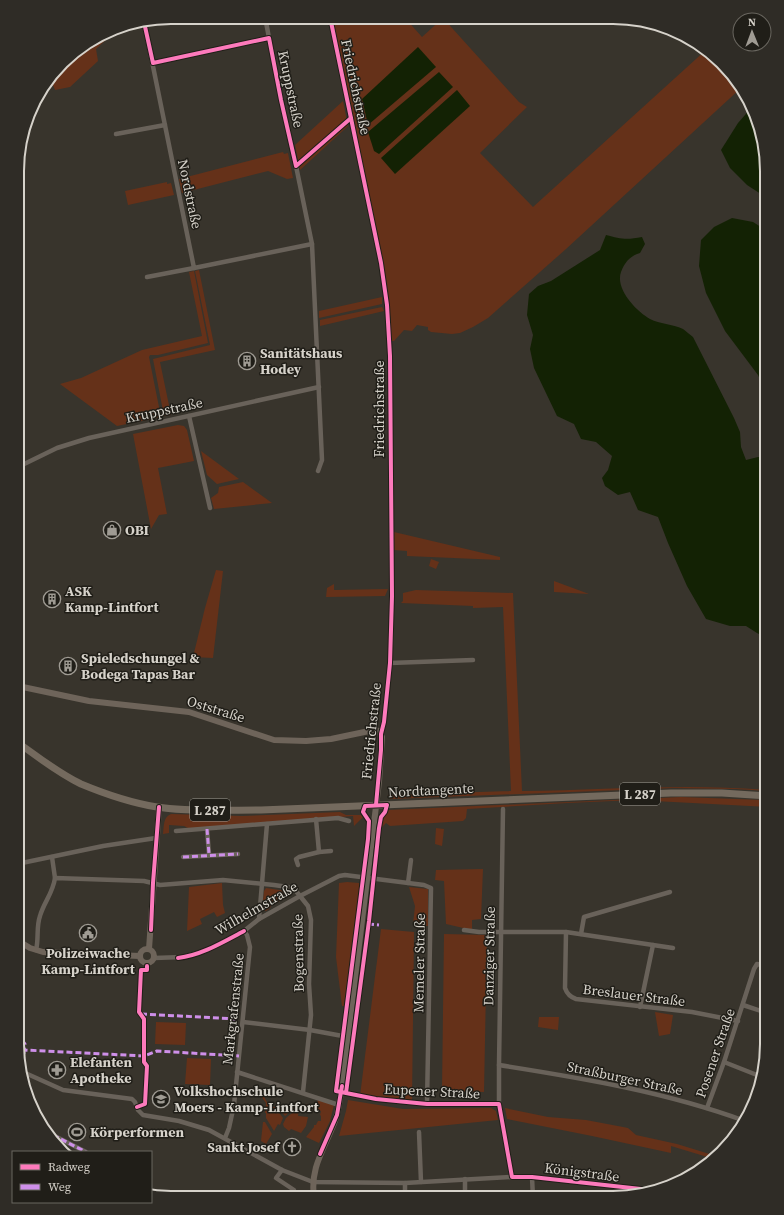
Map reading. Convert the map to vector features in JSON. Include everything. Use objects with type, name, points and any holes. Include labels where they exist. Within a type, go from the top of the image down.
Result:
[{"type":"main road","name":"Nordtangente","points":[[24,747],[52,767],[80,783],[126,799],[159,807],[201,810],[261,810],[671,793],[722,793],[760,796]]},
{"type":"street","name":"Kruppstraße","points":[[266,24],[312,244],[322,460],[318,471]]},
{"type":"street","name":"Friedrichstraße","points":[[314,1191],[313,1182],[316,1165],[333,1125],[339,1105],[348,1037],[376,805],[381,734],[384,722],[390,664],[392,550],[390,356],[387,305],[382,263],[331,24]]},
{"type":"street","name":"Nordstraße","points":[[145,26],[194,268]]},
{"type":"street","name":"Kruppstraße","points":[[153,63],[269,38]]},
{"type":"street","points":[[116,134],[164,125]]},
{"type":"street","points":[[147,277],[312,244]]},
{"type":"street","name":"Kruppstraße","points":[[24,464],[57,448],[89,438],[319,386]]},
{"type":"street","points":[[189,416],[210,508]]},
{"type":"street","points":[[390,664],[473,660]]},
{"type":"street","name":"Oststraße","points":[[24,687],[89,701],[190,712],[274,740],[306,741],[331,739],[374,730],[381,734]]},
{"type":"street","points":[[149,949],[151,938],[153,883],[159,807]]},
{"type":"street","name":"Danziger Straße","points":[[503,809],[498,1065],[499,1104],[512,1177]]},
{"type":"street","points":[[176,831],[316,819],[338,818],[349,821]]},
{"type":"street","points":[[316,819],[319,852]]},
{"type":"street","points":[[259,919],[267,824]]},
{"type":"street","points":[[207,829],[209,854]]},
{"type":"street","points":[[24,863],[103,846],[156,838]]},
{"type":"street","points":[[298,865],[296,859],[298,857],[331,851]]},
{"type":"street","points":[[183,856],[238,854]]},
{"type":"street","points":[[36,950],[40,916],[52,892],[55,878],[52,857]]},
{"type":"street","points":[[408,883],[411,860]]},
{"type":"street","name":"Wilhelmstraße","points":[[154,958],[191,956],[205,951],[244,931],[259,919],[300,896],[339,876],[345,875],[367,879]]},
{"type":"street","name":"Bogenstraße","points":[[55,878],[144,881],[160,885],[223,880],[262,883],[288,887],[296,891],[308,906],[310,913],[309,984],[311,1015],[303,1092]]},
{"type":"street","name":"Memeler Straße","points":[[367,879],[424,885],[431,888],[427,1104]]},
{"type":"street","points":[[582,934],[584,917],[670,892]]},
{"type":"street","points":[[464,930],[479,932],[566,932],[673,948]]},
{"type":"street","name":"Markgrafenstraße","points":[[225,1138],[232,1118],[250,947],[247,935],[244,931]]},
{"type":"street","name":"Breslauer Straße","points":[[566,932],[565,988],[571,997],[576,999],[640,1007],[692,1012],[738,1020]]},
{"type":"street","points":[[24,944],[36,950],[50,953],[140,956]]},
{"type":"street","points":[[640,1007],[653,945]]},
{"type":"street","points":[[140,956],[143,950],[149,949]]},
{"type":"street","points":[[140,956],[142,961],[147,964],[152,962],[154,958],[153,952],[149,949]]},
{"type":"street","name":"Posener Straße","points":[[708,1108],[754,969],[757,964],[760,965]]},
{"type":"street","name":"Posener Straße","points":[[743,1005],[760,1011]]},
{"type":"street","points":[[243,1022],[310,1030],[348,1037]]},
{"type":"street","points":[[724,1062],[757,1075]]},
{"type":"street","name":"Straßburger Straße","points":[[498,1065],[586,1079],[638,1090],[708,1108],[739,1119]]},
{"type":"street","points":[[237,1072],[303,1092],[339,1105]]},
{"type":"street","name":"Königstraße","points":[[27,1074],[63,1090],[132,1099],[138,1110],[143,1115],[197,1126],[211,1131],[282,1170],[313,1182],[405,1183],[532,1177],[638,1189]]},
{"type":"street","name":"Eupener Straße","points":[[341,1092],[376,1099],[427,1104],[499,1104]]},
{"type":"street","points":[[419,1132],[421,1182]]},
{"type":"street","points":[[58,1138],[84,1151]]},
{"type":"street","points":[[282,1170],[276,1178],[294,1191]]},
{"type":"street","points":[[532,1177],[533,1191]]},
{"type":"street","points":[[465,1179],[465,1191]]},
{"type":"street","points":[[405,1183],[405,1191]]},
{"type":"shaded area","points":[[331,24],[410,24],[422,37],[436,24],[448,24],[519,102],[527,107],[480,153],[533,207],[702,54],[717,67],[737,92],[566,249],[488,318],[473,327],[460,333],[452,334],[431,332],[428,330],[428,327],[417,325],[412,331],[404,330],[394,341],[391,341],[391,319],[387,305],[381,263]]},
{"type":"shaded area","points":[[108,38],[96,49],[98,61],[70,87],[55,90],[53,84],[67,67],[89,49]]},
{"type":"shaded area","points":[[418,47],[436,67],[368,125],[362,99]]},
{"type":"shaded area","points":[[439,72],[453,87],[379,154],[374,151],[368,132]]},
{"type":"shaded area","points":[[457,90],[470,106],[395,174],[381,158]]},
{"type":"shaded area","points":[[343,101],[348,126],[300,170],[295,145]]},
{"type":"shaded area","points":[[748,112],[755,133],[759,152],[760,193],[747,185],[730,168],[721,150],[738,123]]},
{"type":"shaded area","points":[[283,152],[284,154],[288,153],[293,178],[287,179],[268,171],[182,193],[179,179]]},
{"type":"shaded area","points":[[167,182],[167,184],[171,183],[174,195],[128,205],[125,191]]},
{"type":"shaded area","points":[[732,218],[753,222],[760,226],[760,379],[725,331],[706,293],[699,266],[701,240],[714,227]]},
{"type":"shaded area","points":[[606,235],[624,239],[642,237],[645,244],[640,253],[628,260],[621,272],[620,279],[624,292],[633,305],[650,319],[683,329],[693,337],[734,418],[740,432],[741,447],[746,460],[760,457],[760,634],[746,626],[730,626],[706,619],[687,586],[658,517],[638,510],[630,492],[618,495],[605,486],[602,478],[608,470],[612,456],[596,442],[581,439],[574,424],[557,416],[534,368],[530,349],[533,335],[527,315],[529,294],[538,286],[551,281],[600,250]]},
{"type":"shaded area","points":[[199,270],[215,350],[160,362],[171,415],[164,416],[153,359],[210,345],[195,271]]},
{"type":"shaded area","points":[[194,271],[208,343],[158,355],[150,355],[149,357],[161,417],[117,426],[60,384],[81,378],[142,350],[202,336],[189,272]]},
{"type":"shaded area","points":[[382,297],[382,304],[319,318],[319,311]]},
{"type":"shaded area","points":[[382,307],[384,311],[320,326],[320,320]]},
{"type":"shaded area","points":[[178,425],[184,426],[187,430],[194,461],[158,468],[167,514],[159,515],[151,529],[133,434]]},
{"type":"shaded area","points":[[201,451],[239,479],[217,484],[207,475]]},
{"type":"shaded area","points":[[243,482],[272,503],[214,509],[211,498],[218,493],[219,487]]},
{"type":"shaded area","points":[[394,532],[500,557],[500,560],[407,556],[407,551],[394,550]]},
{"type":"shaded area","points":[[431,559],[439,562],[436,569],[429,566]]},
{"type":"shaded area","points":[[216,570],[223,571],[213,658],[193,657],[205,608]]},
{"type":"shaded area","points":[[554,581],[589,594],[554,592]]},
{"type":"shaded area","points":[[334,584],[334,590],[388,589],[385,596],[326,597],[327,588]]},
{"type":"shaded area","points":[[416,590],[513,593],[522,791],[675,787],[736,788],[760,791],[673,788],[390,799],[390,796],[387,795],[511,791],[503,607],[473,608],[473,606],[401,603],[403,601],[403,593]]},
{"type":"shaded area","points":[[681,797],[760,800],[760,807],[635,800],[467,809],[466,818],[463,821],[390,826],[386,823],[380,829],[382,818],[387,810]]},
{"type":"shaded area","points":[[340,812],[346,815],[361,815],[363,817],[354,826],[353,816],[190,829],[184,826],[169,825],[169,833],[163,834],[165,820],[168,815],[171,814],[242,816]]},
{"type":"shaded area","points":[[436,828],[444,829],[442,846],[435,844]]},
{"type":"shaded area","points":[[483,869],[481,919],[472,920],[472,930],[446,924],[444,881],[435,880],[436,870]]},
{"type":"shaded area","points":[[222,883],[225,913],[217,917],[214,912],[200,919],[202,924],[187,931],[189,887]]},
{"type":"shaded area","points":[[339,883],[359,883],[360,886],[344,1006],[342,1006],[336,957]]},
{"type":"shaded area","points":[[409,887],[428,889],[428,926],[413,924],[415,906]]},
{"type":"shaded area","points":[[266,888],[286,891],[290,895],[271,906],[266,911],[262,909],[264,891]]},
{"type":"shaded area","points":[[381,929],[414,932],[412,1103],[360,1096]]},
{"type":"shaded area","points":[[444,934],[487,935],[484,1092],[442,1091]]},
{"type":"shaded area","points":[[655,1012],[673,1015],[670,1034],[659,1036]]},
{"type":"shaded area","points":[[539,1017],[559,1017],[558,1030],[538,1027]]},
{"type":"shaded area","points":[[156,1022],[186,1023],[185,1045],[155,1044]]},
{"type":"shaded area","points":[[187,1058],[211,1059],[210,1085],[185,1084]]},
{"type":"shaded area","points":[[260,1093],[262,1093],[269,1106],[275,1107],[283,1118],[280,1125],[278,1124],[274,1131],[266,1118],[266,1103]]},
{"type":"shaded area","points":[[318,1100],[334,1105],[330,1121],[319,1143],[306,1137],[314,1125],[316,1125],[318,1121],[321,1121],[321,1111],[313,1109],[314,1103],[317,1104]]},
{"type":"shaded area","points":[[348,1100],[403,1109],[491,1108],[496,1111],[498,1120],[339,1136]]},
{"type":"shaded area","points":[[281,1104],[284,1107],[284,1110],[288,1109],[289,1105],[297,1106],[285,1116],[278,1107]]},
{"type":"shaded area","points":[[303,1104],[309,1105],[309,1110],[299,1110],[298,1116],[308,1117],[306,1126],[301,1133],[291,1129],[289,1131],[283,1124],[286,1118]]},
{"type":"shaded area","points":[[505,1108],[548,1117],[586,1120],[628,1128],[636,1135],[677,1144],[710,1154],[707,1157],[671,1146],[671,1153],[507,1119]]},
{"type":"shaded area","points":[[263,1122],[265,1122],[272,1134],[266,1144],[261,1141]]},
{"type":"marked path","points":[[207,829],[209,854]]},
{"type":"marked path","points":[[183,857],[238,854]]},
{"type":"marked path","points":[[368,924],[379,925]]},
{"type":"marked path","points":[[141,1014],[238,1019]]},
{"type":"marked path","points":[[24,1042],[24,1050]]},
{"type":"marked path","points":[[24,1050],[144,1056],[157,1051],[239,1056]]},
{"type":"marked path","points":[[58,1138],[84,1151]]},
{"type":"cycle path","points":[[331,24],[381,263],[387,305],[390,356],[392,596],[390,663],[384,722],[381,734],[376,805]]},
{"type":"cycle path","points":[[145,26],[153,63],[269,38],[296,166],[351,118]]},
{"type":"cycle path","points":[[387,805],[385,812],[381,817],[379,828],[369,921],[346,1093],[336,1091],[368,839],[369,821],[363,812],[365,806],[387,805]]},
{"type":"cycle path","points":[[151,930],[159,807]]},
{"type":"cycle path","points":[[178,958],[204,951],[244,931]]},
{"type":"cycle path","points":[[137,1107],[145,1104],[147,1066],[144,1062],[144,1019],[139,1012],[141,970],[147,970],[147,966]]},
{"type":"cycle path","points":[[320,1154],[337,1115],[342,1086]]},
{"type":"cycle path","points":[[346,1093],[376,1099],[427,1104],[499,1104],[512,1177],[532,1177],[638,1189]]},
{"type":"place","name":"Sanitätshaus Hodey","points":[[247,361]]},
{"type":"place","name":"OBI","points":[[112,530]]},
{"type":"place","name":"ASK Kamp-Lintfort","points":[[52,599]]},
{"type":"place","name":"Spieledschungel & Bodega Tapas Bar","points":[[68,666]]},
{"type":"place","name":"Polizeiwache Kamp-Lintfort","points":[[88,933]]},
{"type":"place","name":"Elefanten Apotheke","points":[[57,1070]]},
{"type":"place","name":"Volkshochschule Moers - Kamp-Lintfort","points":[[161,1099]]},
{"type":"place","name":"Körperformen","points":[[77,1132]]},
{"type":"place","name":"Sankt Josef","points":[[292,1147]]}]
